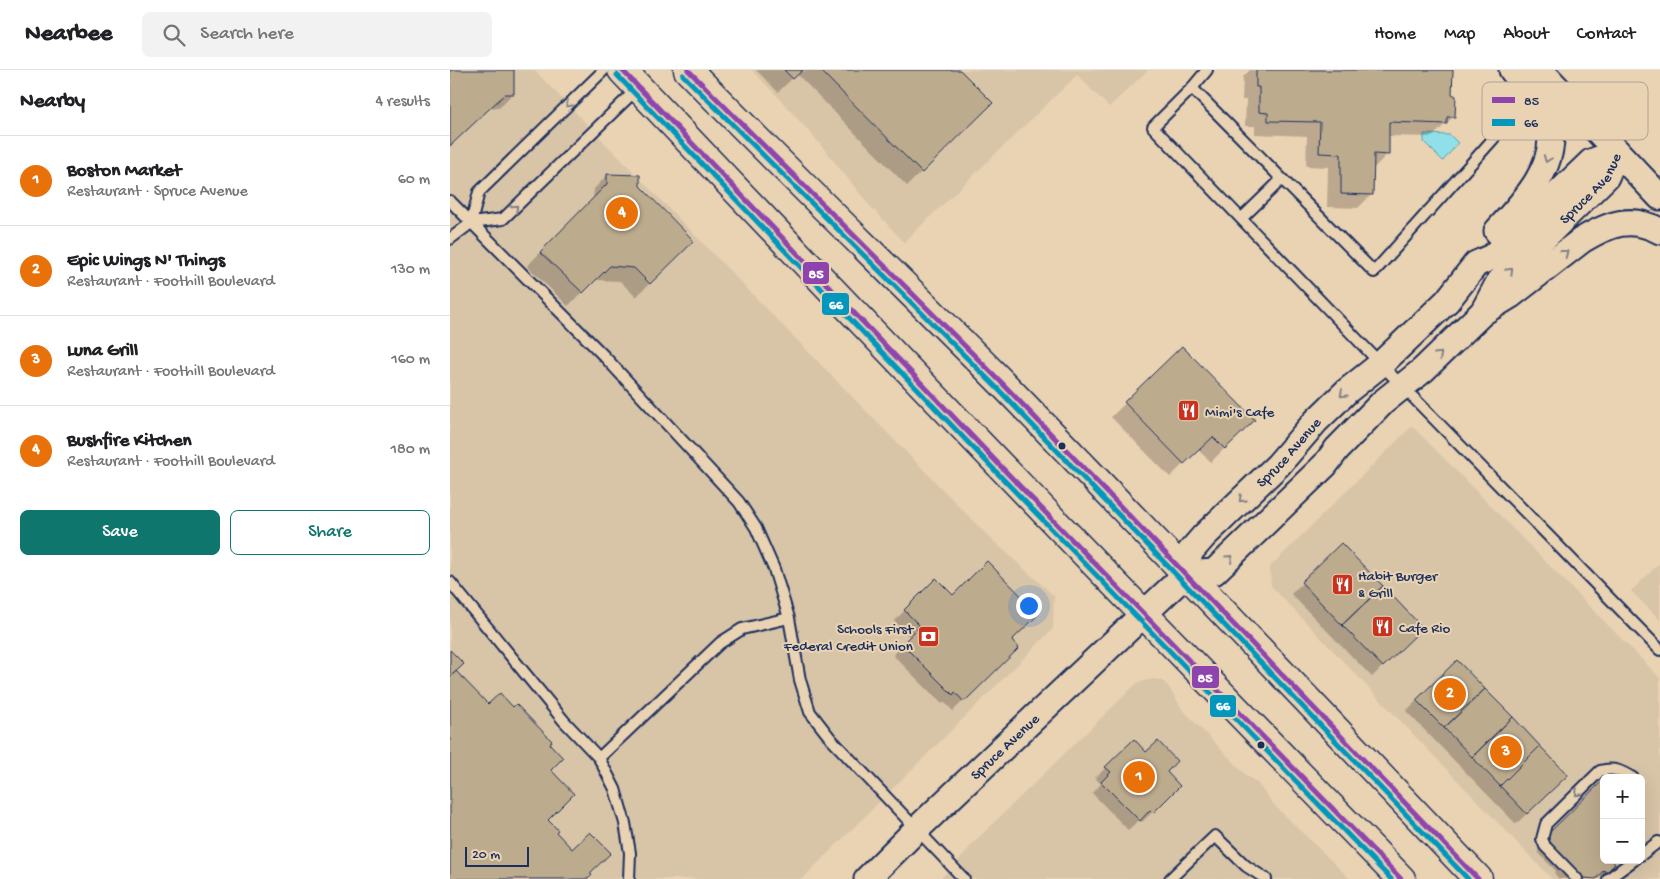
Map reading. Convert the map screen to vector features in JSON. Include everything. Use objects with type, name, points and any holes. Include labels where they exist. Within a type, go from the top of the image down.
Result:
[{"type":"main road","points":[[688,70],[1000,382],[1225,612],[1478,879]]},
{"type":"main road","points":[[630,79],[1144,615],[1401,879]]},
{"type":"street","points":[[1512,70],[1522,82]]},
{"type":"street","points":[[1540,70],[1551,82]]},
{"type":"street","points":[[1476,264],[1482,247],[1519,208],[1537,181],[1549,157],[1552,140]]},
{"type":"street","points":[[1606,140],[1660,197]]},
{"type":"street","name":"Spruce Avenue","points":[[1186,574],[1214,572],[1326,465],[1337,449],[1383,402],[1423,370],[1483,312],[1499,282],[1606,177],[1617,152]]},
{"type":"street","name":"Spruce Avenue","points":[[867,879],[917,829],[1186,574],[1190,552],[1204,536],[1278,465],[1316,421],[1347,391],[1381,364],[1447,301],[1476,264],[1492,257],[1591,162],[1617,152]]},
{"type":"street","points":[[1483,312],[1511,295],[1582,240],[1594,233],[1612,225],[1630,222],[1644,223],[1660,231]]},
{"type":"lane","points":[[471,223],[479,192],[604,70]]},
{"type":"lane","points":[[1207,70],[1154,127],[1403,387],[1660,650]]},
{"type":"lane","points":[[450,239],[471,223],[503,219],[630,79]]},
{"type":"lane","points":[[1192,88],[1374,272],[1492,140]]},
{"type":"lane","points":[[1242,218],[1282,179]]},
{"type":"lane","points":[[450,201],[601,353],[739,502],[756,528],[774,569],[789,618],[800,680],[810,712],[831,739],[964,879]]},
{"type":"lane","points":[[450,582],[564,721],[599,758],[615,788],[625,823],[630,853],[629,879]]},
{"type":"lane","points":[[599,758],[720,643],[742,629],[789,618]]},
{"type":"lane","points":[[1577,879],[1545,846],[1542,839],[1546,824],[1600,771],[1608,768],[1619,770],[1626,774]]},
{"type":"lane","points":[[1170,879],[1215,836],[1246,866],[1266,879]]},
{"type":"lane","points":[[1645,852],[1658,842]]},
{"type":"lane","points":[[1608,879],[1629,864]]},
{"type":"shaded area","points":[[450,70],[534,70],[986,534],[1054,596],[1053,629],[802,879],[450,879]]},
{"type":"shaded area","points":[[752,70],[1148,70],[1109,107],[1077,75],[904,242],[870,206],[820,144]]},
{"type":"shaded area","points":[[1412,426],[1660,678],[1660,879],[1552,879],[1271,586],[1270,567]]},
{"type":"shaded area","points":[[1660,563],[1660,620],[1631,591]]},
{"type":"shaded area","points":[[1153,679],[1162,681],[1168,686],[1182,709],[1247,776],[1257,783],[1275,806],[1350,879],[940,879],[974,842],[1137,683]]},
{"type":"water","points":[[1424,134],[1450,135],[1458,143],[1443,161],[1424,142]]},
{"type":"building","points":[[450,70],[514,70],[514,94],[505,94],[450,146]]},
{"type":"building","points":[[784,70],[803,70],[793,79]]},
{"type":"building","points":[[820,70],[960,70],[993,103],[922,173]]},
{"type":"building","points":[[1256,70],[1453,70],[1452,94],[1456,96],[1455,117],[1447,117],[1447,124],[1389,122],[1389,155],[1374,154],[1373,195],[1341,194],[1341,154],[1319,153],[1320,122],[1268,121],[1268,113],[1259,112],[1259,87],[1256,87]]},
{"type":"building","points":[[607,174],[640,175],[640,186],[694,241],[650,284],[634,268],[610,266],[583,293],[540,252],[607,184]]},
{"type":"building","name":"Mimi's Cafe","points":[[1182,346],[1255,420],[1225,449],[1213,437],[1184,464],[1124,402]]},
{"type":"building","name":"Habit Burger & Grill","points":[[1341,543],[1383,586],[1342,625],[1301,582]]},
{"type":"building","points":[[987,561],[1039,614],[1012,640],[1019,648],[964,702],[955,692],[953,695],[902,644],[920,626],[904,610],[936,578],[953,595]]},
{"type":"building","name":"Cafe Rio","points":[[1383,586],[1423,628],[1383,667],[1342,625]]},
{"type":"building","points":[[450,650],[464,664],[450,677]]},
{"type":"building","points":[[1457,660],[1485,689],[1444,728],[1416,700]]},
{"type":"building","points":[[456,671],[488,704],[500,693],[513,707],[516,704],[552,741],[550,744],[563,758],[551,770],[574,794],[548,820],[572,849],[590,832],[611,853],[590,873],[592,875],[588,879],[450,879],[450,677]]},
{"type":"building","points":[[1485,689],[1513,717],[1472,757],[1444,728]]},
{"type":"building","points":[[1513,717],[1540,746],[1500,786],[1472,757]]},
{"type":"building","points":[[1134,739],[1146,752],[1158,741],[1177,761],[1167,772],[1180,786],[1153,813],[1150,810],[1140,821],[1101,782],[1111,772],[1105,767]]},
{"type":"building","points":[[1540,746],[1568,775],[1527,814],[1500,786]]},
{"type":"building","points":[[1600,783],[1600,864],[1615,864],[1606,873],[1604,870],[1596,879],[1583,878],[1548,842],[1548,834]]},
{"type":"transit line","name":"85","points":[[622,70],[1010,476],[1401,879]]},
{"type":"transit line","name":"85","points":[[688,70],[1002,383],[1478,879]]},
{"type":"transit line","name":"66","points":[[617,75],[1005,481],[1391,879]]},
{"type":"transit line","name":"66","points":[[683,75],[997,388],[1468,879]]},
{"type":"place","name":"Bushfire Kitchen","points":[[622,213]]},
{"type":"place","name":"Mimi's Cafe","points":[[1189,411]]},
{"type":"place","name":"Habit Burger & Grill","points":[[1342,584]]},
{"type":"place","name":"Cafe Rio","points":[[1383,627]]},
{"type":"place","name":"Schools First Federal Credit Union","points":[[929,637]]},
{"type":"place","name":"Epic Wings N' Things","points":[[1450,694]]},
{"type":"place","name":"Luna Grill","points":[[1506,752]]},
{"type":"place","name":"Boston Market","points":[[1139,777]]}]
